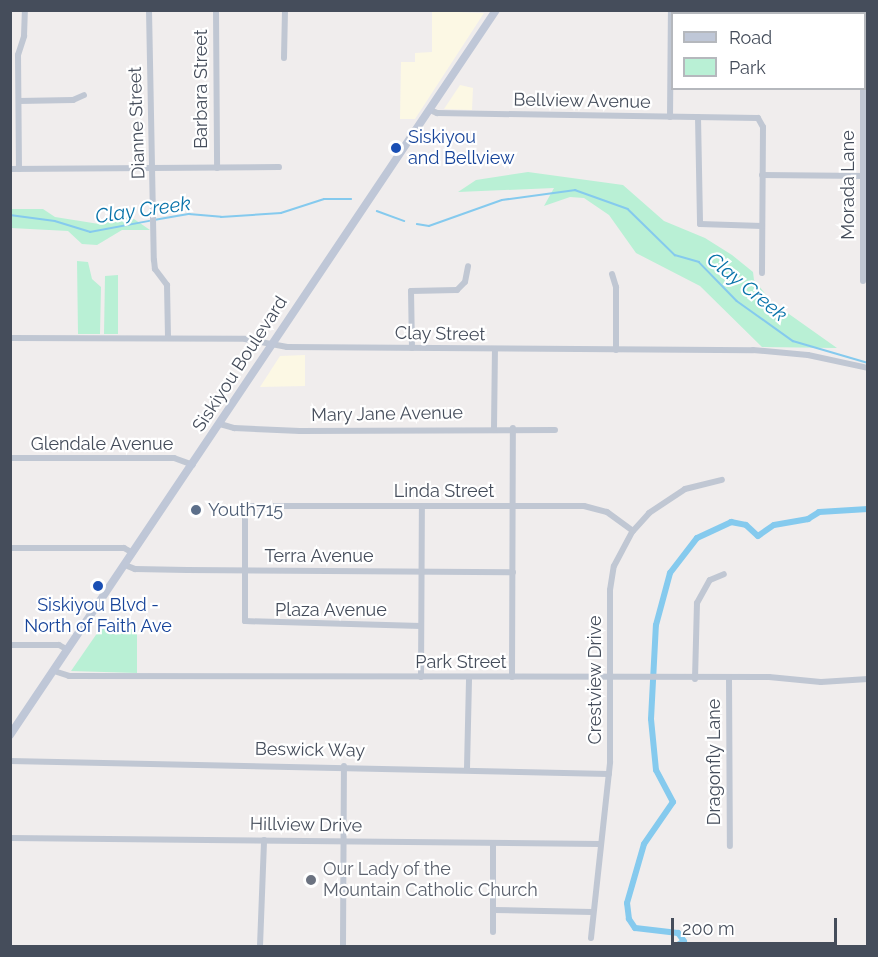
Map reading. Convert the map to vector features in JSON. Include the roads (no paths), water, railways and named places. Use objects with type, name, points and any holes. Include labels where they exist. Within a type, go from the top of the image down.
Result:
[{"type":"main road","points":[[488,22],[489,10]]},
{"type":"main road","name":"Siskiyou Boulevard","points":[[10,735],[496,10]]},
{"type":"street","points":[[19,169],[18,55],[25,10]]},
{"type":"street","name":"Dianne Street","points":[[149,10],[154,260],[155,269],[167,285],[168,338]]},
{"type":"street","name":"Barbara Street","points":[[216,10],[217,168]]},
{"type":"street","points":[[284,58],[285,10]]},
{"type":"street","points":[[670,117],[671,10]]},
{"type":"street","name":"Morada Lane","points":[[863,90],[866,176],[863,281]]},
{"type":"street","points":[[19,100],[73,100],[84,95]]},
{"type":"street","name":"Bellview Avenue","points":[[430,110],[760,119],[762,273]]},
{"type":"street","points":[[698,117],[700,224],[762,226]]},
{"type":"street","points":[[10,169],[152,170],[279,167]]},
{"type":"street","points":[[762,175],[866,176]]},
{"type":"street","points":[[412,348],[411,291],[457,290],[465,282],[468,266]]},
{"type":"street","points":[[612,274],[616,287],[616,350]]},
{"type":"street","name":"Clay Street","points":[[10,338],[245,339],[273,344],[495,350],[753,350],[808,355],[867,368]]},
{"type":"street","points":[[494,428],[495,350]]},
{"type":"street","name":"Mary Jane Avenue","points":[[220,423],[234,428],[300,430],[494,428],[555,430]]},
{"type":"street","points":[[512,678],[513,428]]},
{"type":"street","name":"Glendale Avenue","points":[[10,458],[174,458],[193,465]]},
{"type":"street","name":"Crestview Drive","points":[[591,938],[592,912],[609,774],[611,580],[618,556],[633,531],[669,498],[693,486],[722,480]]},
{"type":"street","name":"Linda Street","points":[[244,571],[248,505],[594,507],[633,531]]},
{"type":"street","points":[[422,506],[422,677]]},
{"type":"street","points":[[10,548],[124,549],[133,553]]},
{"type":"street","name":"Terra Avenue","points":[[125,565],[135,569],[244,571],[513,572]]},
{"type":"street","name":"Plaza Avenue","points":[[244,571],[243,618],[259,624],[421,626]]},
{"type":"street","points":[[695,679],[697,603],[710,580],[724,574]]},
{"type":"street","points":[[10,645],[59,645],[68,650]]},
{"type":"street","name":"Park Street","points":[[54,671],[69,676],[729,678],[821,682],[867,679]]},
{"type":"street","points":[[466,768],[469,677]]},
{"type":"street","name":"Dragonfly Lane","points":[[729,678],[730,846]]},
{"type":"street","name":"Beswick Way","points":[[10,761],[466,768],[609,774]]},
{"type":"street","points":[[343,946],[344,766]]},
{"type":"street","name":"Hillview Drive","points":[[10,838],[600,844]]},
{"type":"street","points":[[260,946],[264,840]]},
{"type":"street","points":[[493,843],[493,932]]},
{"type":"street","points":[[494,910],[592,912]]},
{"type":"waterway","name":"Clay Creek","points":[[417,224],[429,226],[502,200],[575,190],[628,209],[675,255],[699,262],[737,301],[793,341],[868,363]]},
{"type":"waterway","name":"Clay Creek","points":[[154,220],[189,214],[221,217],[281,213],[324,199],[351,199]]},
{"type":"waterway","name":"Clay Creek","points":[[377,211],[404,221]]},
{"type":"waterway","name":"Clay Creek","points":[[10,215],[55,221],[90,232],[149,221]]},
{"type":"waterway","points":[[676,946],[684,941],[678,933],[635,928],[629,919],[627,903],[644,844],[673,802],[656,770],[651,719],[656,625],[670,573],[697,538],[731,522],[746,525],[758,536],[774,525],[808,519],[819,512],[868,509]]},
{"type":"place","name":"Siskiyou and Bellview","points":[[396,148]]},
{"type":"place","name":"Youth715","points":[[196,510]]},
{"type":"place","name":"Siskiyou Blvd - North of Faith Ave","points":[[98,586]]},
{"type":"place","name":"Our Lady of the Mountain Catholic Church","points":[[311,880]]}]
